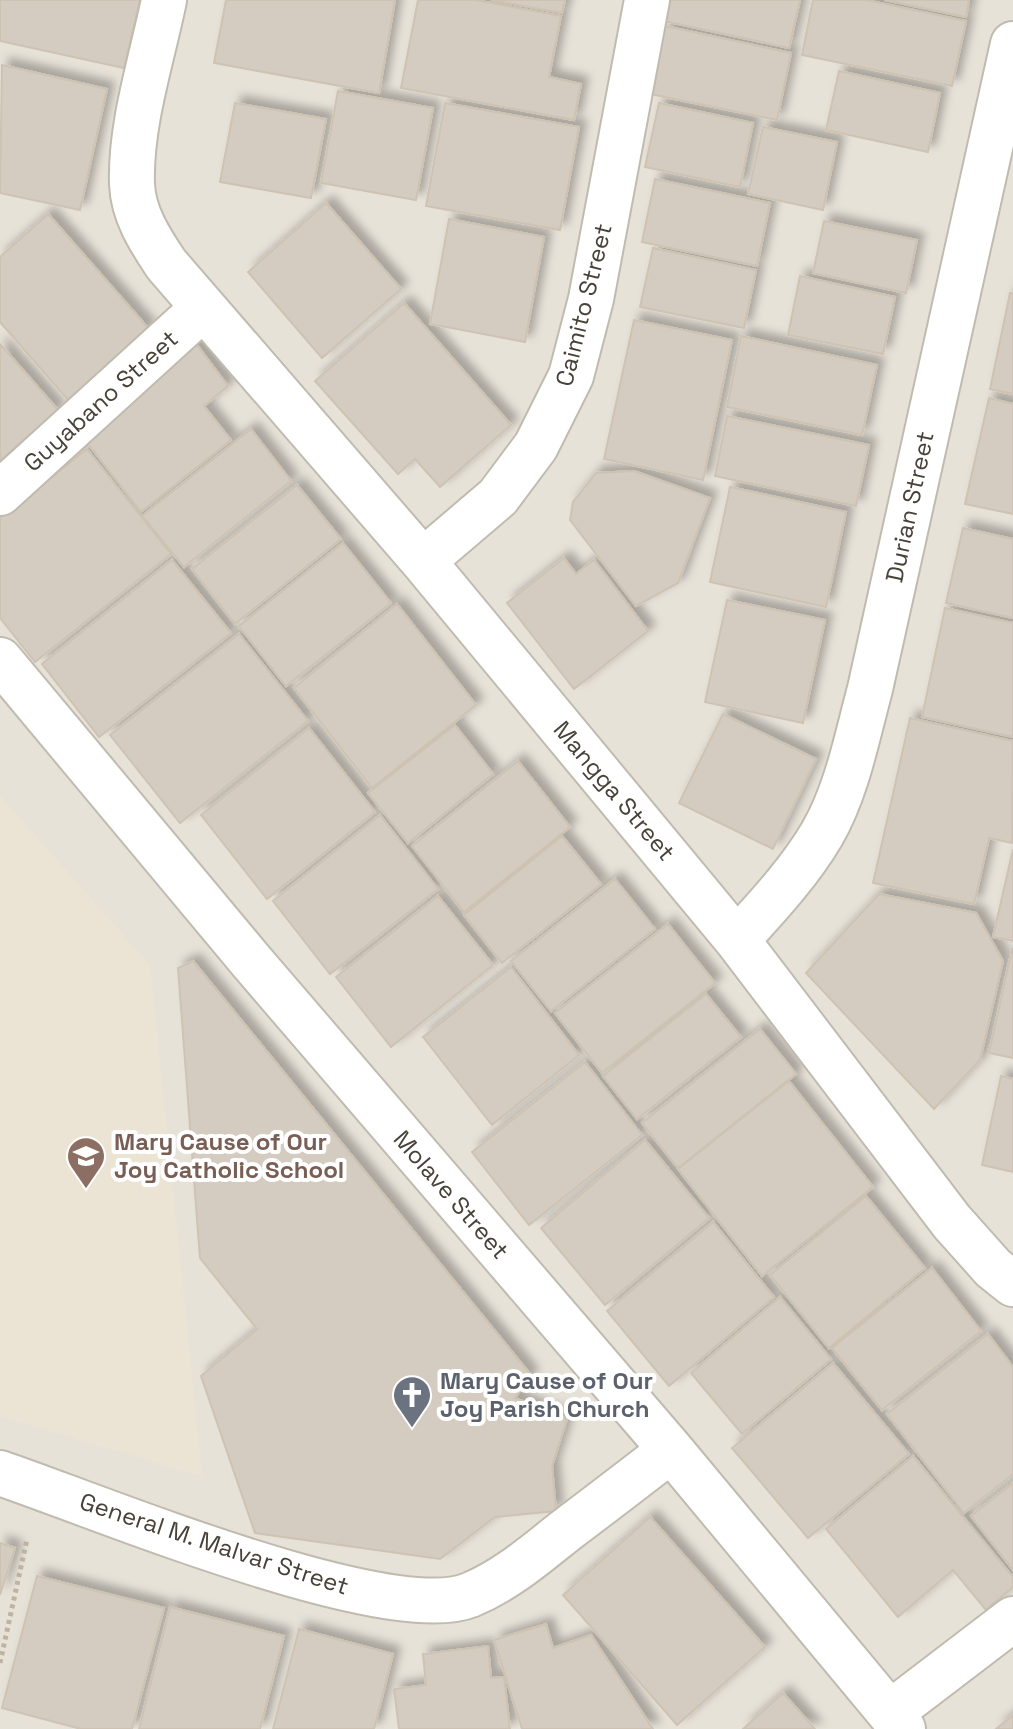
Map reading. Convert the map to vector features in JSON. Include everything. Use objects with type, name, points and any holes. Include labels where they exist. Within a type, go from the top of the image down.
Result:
[{"type":"street","name":"Mangga Street","points":[[164,0],[135,142],[132,187],[143,228],[202,309],[423,561],[737,940],[952,1222],[1013,1284]]},
{"type":"street","name":"Caimito Street","points":[[423,561],[498,497],[536,446],[571,376],[591,299],[647,0]]},
{"type":"street","name":"Durian Street","points":[[737,940],[778,895],[822,834],[848,768],[870,689],[1013,44]]},
{"type":"street","name":"Guyabano Street","points":[[0,493],[202,309]]},
{"type":"street","name":"Molave Street","points":[[0,660],[251,961],[671,1450],[896,1721]]},
{"type":"street","name":"General M. Malvar Street","points":[[19,1480],[261,1564],[357,1591],[424,1602],[467,1596],[511,1574],[671,1450]]},
{"type":"street","points":[[896,1721],[1013,1619]]},
{"type":"path","points":[[0,1663],[19,1480]]},
{"type":"shaded area","points":[[0,0],[1013,0],[1013,1729],[0,1729]]},
{"type":"shaded area","name":"Mary Cause of Our Joy Catholic School","points":[[0,795],[150,965],[202,1476],[0,1416]]},
{"type":"building","points":[[0,0],[140,0],[124,68],[0,41]]},
{"type":"building","points":[[226,0],[395,0],[379,93],[214,63]]},
{"type":"building","points":[[418,0],[475,0],[561,16],[549,77],[581,84],[574,120],[401,88]]},
{"type":"building","points":[[491,0],[565,0],[562,13]]},
{"type":"building","points":[[668,0],[800,0],[789,48],[664,21]]},
{"type":"building","points":[[813,0],[866,0],[966,21],[952,86],[802,55]]},
{"type":"building","points":[[885,0],[969,0],[966,17]]},
{"type":"building","points":[[665,26],[791,53],[777,120],[650,94]]},
{"type":"building","points":[[2,65],[107,89],[80,210],[0,193]]},
{"type":"building","points":[[839,71],[940,93],[928,152],[826,130]]},
{"type":"building","points":[[338,91],[433,108],[416,200],[321,183]]},
{"type":"building","points":[[235,103],[326,119],[311,198],[220,182]]},
{"type":"building","points":[[445,103],[579,127],[560,230],[426,206]]},
{"type":"building","points":[[659,103],[753,123],[740,187],[645,167]]},
{"type":"building","points":[[763,127],[837,142],[823,210],[748,194]]},
{"type":"building","points":[[655,179],[770,203],[757,266],[642,242]]},
{"type":"building","points":[[326,203],[401,289],[322,358],[248,272]]},
{"type":"building","points":[[48,214],[149,329],[69,401],[0,322],[0,257]]},
{"type":"building","points":[[449,219],[544,237],[525,342],[430,324]]},
{"type":"building","points":[[824,221],[917,240],[906,293],[813,273]]},
{"type":"building","points":[[653,248],[756,270],[744,328],[640,307]]},
{"type":"building","points":[[800,276],[895,297],[883,354],[788,335]]},
{"type":"building","points":[[1010,293],[1013,294],[1013,394],[990,389]]},
{"type":"building","points":[[404,303],[511,425],[440,487],[415,459],[398,474],[315,381]]},
{"type":"building","points":[[634,320],[732,340],[703,480],[604,459]]},
{"type":"building","points":[[741,336],[877,365],[862,435],[727,407]]},
{"type":"building","points":[[194,341],[228,386],[204,406],[231,440],[141,512],[79,432]]},
{"type":"building","points":[[0,344],[58,410],[0,461]]},
{"type":"building","points":[[989,398],[1013,404],[1013,514],[965,504]]},
{"type":"building","points":[[727,416],[869,445],[856,506],[715,476]]},
{"type":"building","points":[[251,429],[291,481],[184,567],[142,516]]},
{"type":"building","points":[[87,449],[171,554],[35,662],[0,618],[0,518]]},
{"type":"building","points":[[634,471],[710,498],[678,583],[636,606],[570,520],[573,502],[596,473]]},
{"type":"building","points":[[297,485],[341,539],[235,624],[192,569]]},
{"type":"building","points":[[730,487],[846,512],[826,607],[710,582]]},
{"type":"building","points":[[963,528],[1013,539],[1013,618],[946,603]]},
{"type":"building","points":[[343,543],[391,603],[286,686],[239,626]]},
{"type":"building","points":[[564,558],[576,574],[594,560],[648,631],[574,689],[507,603]]},
{"type":"building","points":[[172,560],[231,633],[99,737],[42,664]]},
{"type":"building","points":[[727,600],[825,620],[803,723],[705,702]]},
{"type":"building","points":[[397,604],[476,705],[372,788],[294,688]]},
{"type":"building","points":[[945,608],[1013,623],[1013,737],[922,717]]},
{"type":"building","points":[[239,634],[308,721],[180,823],[110,735]]},
{"type":"building","points":[[723,714],[816,759],[773,849],[679,803]]},
{"type":"building","points":[[910,718],[1013,741],[1012,843],[989,838],[974,904],[873,883]]},
{"type":"building","points":[[455,725],[493,774],[408,843],[368,793]]},
{"type":"building","points":[[309,728],[375,812],[267,899],[201,815]]},
{"type":"building","points":[[518,761],[570,827],[464,912],[412,846]]},
{"type":"building","points":[[380,815],[438,889],[330,974],[273,901]]},
{"type":"building","points":[[562,836],[601,884],[502,963],[464,915]]},
{"type":"building","points":[[1013,849],[1013,941],[993,937]]},
{"type":"building","points":[[615,879],[655,929],[551,1011],[511,961]]},
{"type":"building","points":[[879,894],[976,913],[1003,961],[980,1060],[934,1109],[806,973]]},
{"type":"building","points":[[438,896],[493,965],[391,1047],[336,977]]},
{"type":"building","points":[[668,924],[715,983],[602,1073],[555,1013]]},
{"type":"building","points":[[1013,949],[1013,1058],[989,1053]]},
{"type":"building","points":[[193,961],[531,1375],[515,1398],[567,1419],[552,1466],[556,1511],[495,1517],[440,1559],[255,1533],[201,1376],[257,1329],[200,1258],[178,968]]},
{"type":"building","points":[[511,967],[579,1055],[492,1125],[423,1037]]},
{"type":"building","points":[[706,994],[741,1037],[637,1119],[603,1076]]},
{"type":"building","points":[[760,1029],[796,1074],[678,1168],[642,1123]]},
{"type":"building","points":[[585,1062],[642,1135],[529,1225],[472,1152]]},
{"type":"building","points":[[1001,1076],[1013,1079],[1013,1172],[982,1165]]},
{"type":"building","points":[[789,1081],[873,1187],[762,1276],[678,1169]]},
{"type":"building","points":[[645,1140],[709,1218],[605,1305],[541,1228]]},
{"type":"building","points":[[866,1196],[925,1268],[829,1348],[770,1275]]},
{"type":"building","points":[[713,1222],[774,1297],[669,1386],[607,1311]]},
{"type":"building","points":[[932,1268],[981,1331],[882,1410],[832,1348]]},
{"type":"building","points":[[780,1297],[831,1359],[742,1434],[691,1373]]},
{"type":"building","points":[[988,1334],[1013,1367],[1013,1474],[964,1513],[887,1414]]},
{"type":"building","points":[[833,1363],[909,1454],[808,1538],[732,1448]]},
{"type":"building","points":[[913,1456],[1013,1577],[1013,1587],[986,1610],[953,1570],[898,1617],[826,1529]]},
{"type":"building","points":[[1013,1483],[1013,1570],[971,1516]]},
{"type":"building","points":[[650,1517],[765,1647],[677,1725],[563,1595]]},
{"type":"building","points":[[0,1543],[15,1548],[0,1595]]},
{"type":"building","points":[[37,1576],[164,1608],[132,1729],[81,1729],[2,1708]]},
{"type":"building","points":[[170,1607],[284,1636],[260,1729],[139,1729]]},
{"type":"building","points":[[546,1624],[553,1648],[591,1635],[653,1729],[522,1729],[494,1640]]},
{"type":"building","points":[[299,1629],[393,1654],[374,1729],[273,1729]]},
{"type":"building","points":[[488,1646],[491,1678],[504,1677],[510,1729],[399,1729],[394,1689],[426,1685],[423,1654]]},
{"type":"building","points":[[783,1693],[815,1729],[743,1729]]},
{"type":"building","points":[[1013,1715],[1013,1729],[996,1729]]},
{"type":"place","name":"Mary Cause of Our Joy Catholic School","points":[[86,1190]]},
{"type":"place","name":"Mary Cause of Our Joy Parish Church","points":[[412,1429]]}]
